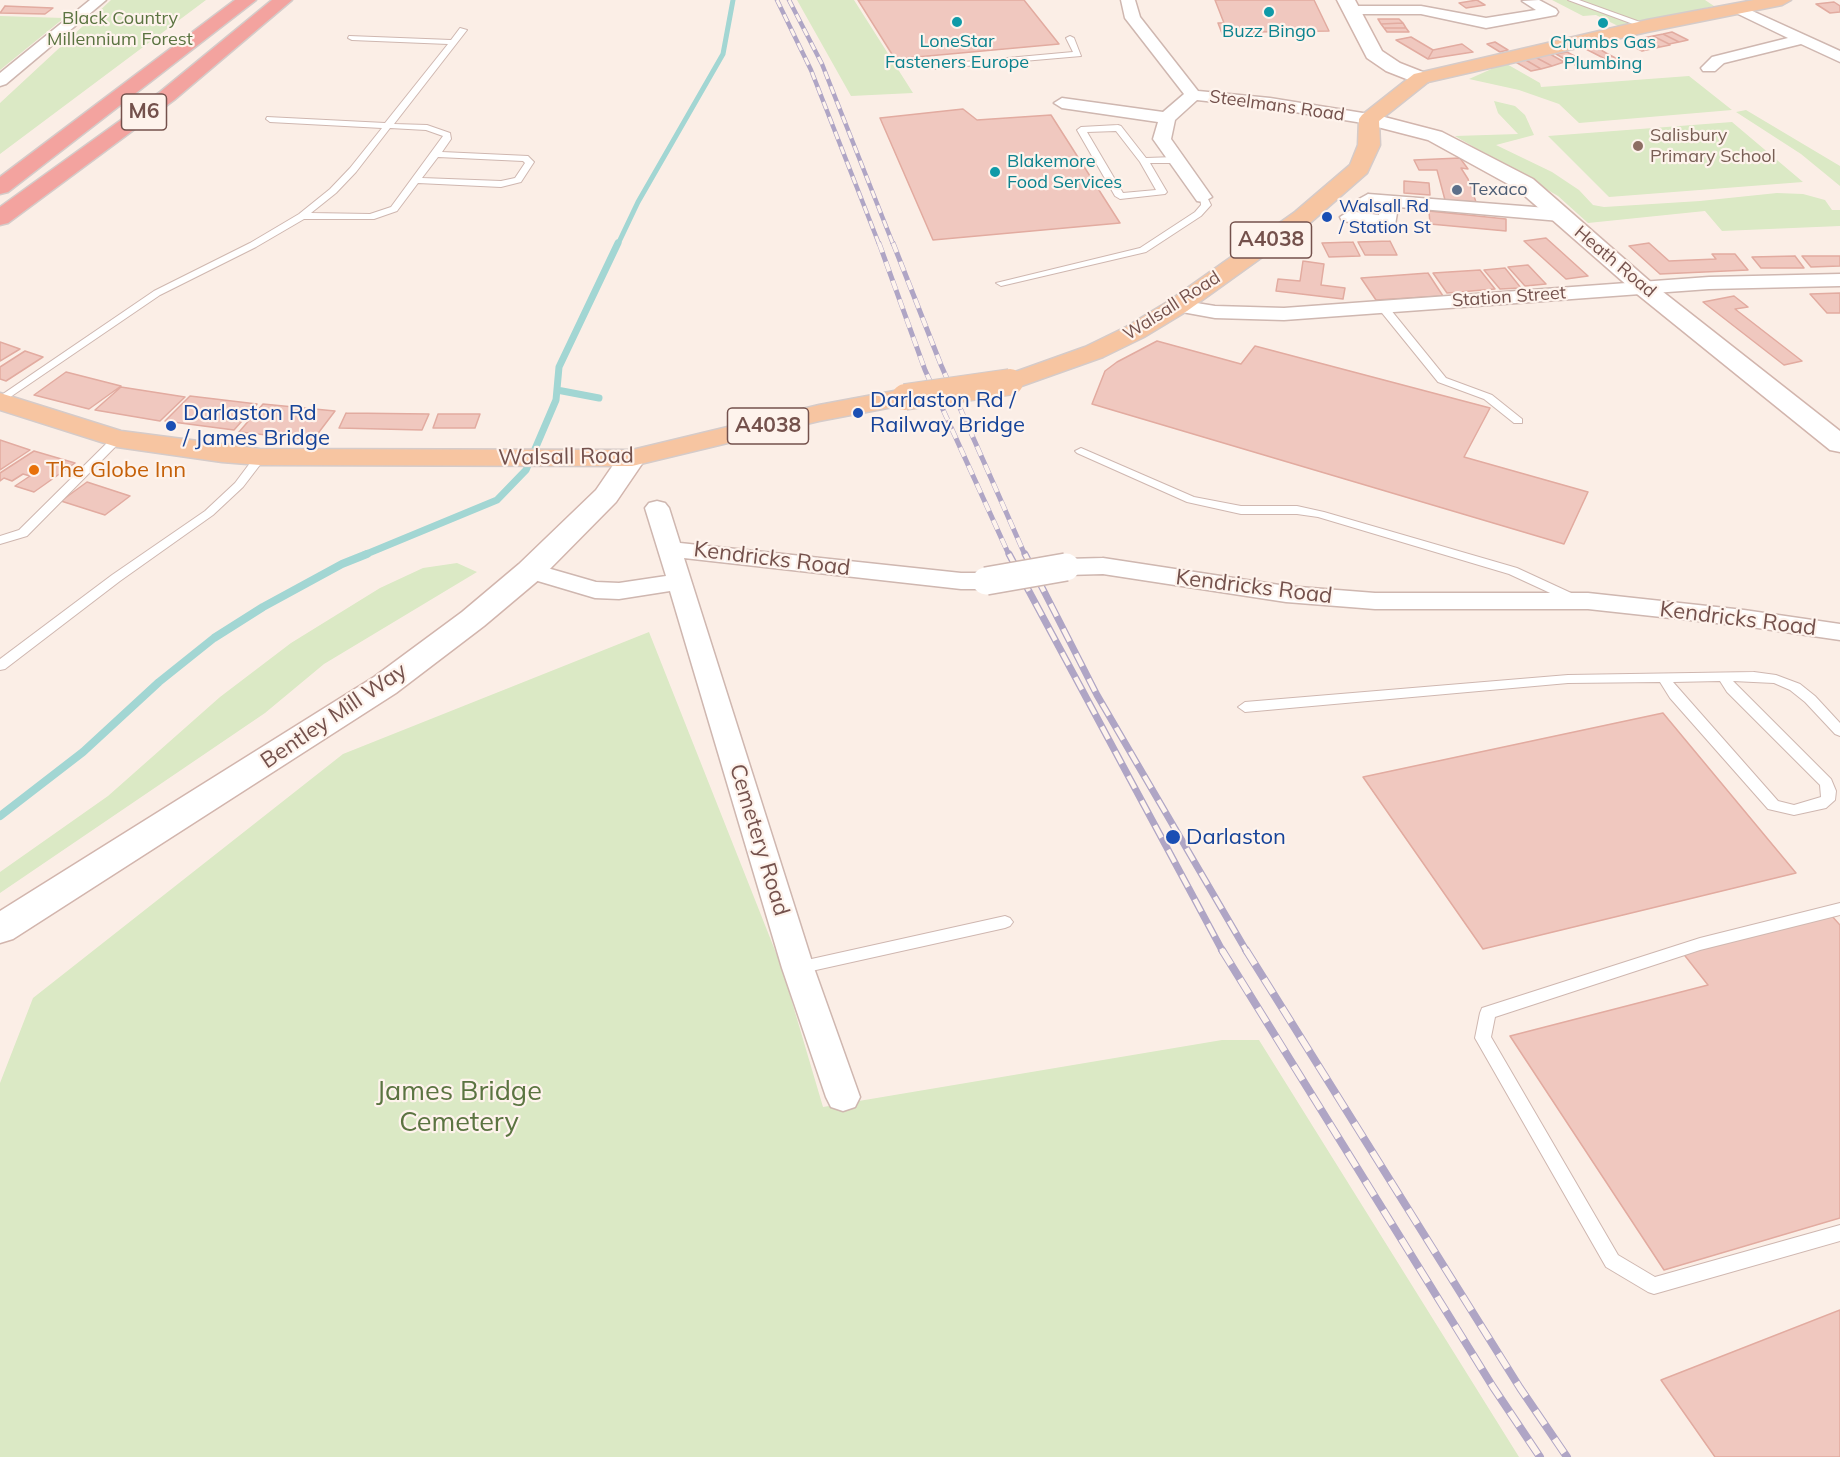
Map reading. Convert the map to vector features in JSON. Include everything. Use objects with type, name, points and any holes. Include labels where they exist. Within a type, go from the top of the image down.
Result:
[{"type":"highway","name":"M6","points":[[0,187],[247,0]]},
{"type":"highway","name":"M6","points":[[0,218],[167,96],[283,0]]},
{"type":"main road","points":[[1369,119],[1421,78],[1647,26],[1782,0]]},
{"type":"main road","name":"Walsall Road","points":[[117,438],[222,454],[260,457],[632,458],[819,413],[905,397],[1010,382],[1094,352],[1135,333],[1178,306],[1303,217],[1347,181],[1366,156],[1369,119]]},
{"type":"main road","name":"A4038","points":[[0,401],[117,438]]},
{"type":"street","points":[[0,81],[99,0]]},
{"type":"street","name":"Steelmans Road","points":[[1128,0],[1133,18],[1193,95],[1270,103],[1369,119]]},
{"type":"street","points":[[1421,78],[1393,67],[1374,54],[1362,35],[1349,5],[1422,5],[1486,23],[1551,12],[1529,1]]},
{"type":"street","points":[[1737,8],[1840,57]]},
{"type":"street","points":[[1709,68],[1718,60],[1803,39]]},
{"type":"street","points":[[1193,95],[1167,118],[1162,139],[1203,197]]},
{"type":"street","points":[[1062,103],[1167,118]]},
{"type":"street","name":"Heath Road","points":[[1369,119],[1436,136],[1525,184],[1645,289],[1840,444]]},
{"type":"street","points":[[1368,199],[1560,215]]},
{"type":"street","points":[[1349,218],[1388,221],[1389,201]]},
{"type":"street","name":"Station Street","points":[[1178,306],[1256,314],[1709,284],[1840,280]]},
{"type":"street","name":"Bentley Mill Way","points":[[0,929],[375,691],[473,619],[530,571],[606,496],[632,458]]},
{"type":"street","name":"Cemetery Road","points":[[657,508],[798,968],[843,1097]]},
{"type":"street","name":"Kendricks Road","points":[[670,549],[961,581],[986,581],[1066,567],[1103,566],[1286,594],[1376,601],[1578,601],[1743,618],[1840,632]]},
{"type":"street","points":[[530,571],[596,590],[619,591],[679,582]]},
{"type":"lane","points":[[1572,0],[1647,26]]},
{"type":"lane","points":[[0,401],[157,293],[253,245],[302,216],[347,177],[463,30]]},
{"type":"lane","points":[[352,38],[453,42]]},
{"type":"lane","points":[[931,67],[1078,54],[1071,38]]},
{"type":"lane","points":[[270,119],[387,125],[441,131],[447,135],[447,139],[394,209],[371,217],[302,216]]},
{"type":"lane","points":[[1118,128],[1144,161],[1162,192],[1120,196],[1081,130],[1118,128]]},
{"type":"lane","points":[[416,180],[501,184],[518,180],[530,162],[525,158],[436,153]]},
{"type":"lane","points":[[1144,161],[1175,160]]},
{"type":"lane","points":[[1000,283],[1143,250],[1198,214],[1206,205],[1203,197]]},
{"type":"lane","points":[[1382,306],[1442,380],[1488,397],[1518,421]]},
{"type":"lane","points":[[0,540],[23,533],[117,438]]},
{"type":"lane","points":[[1081,451],[1191,500],[1241,510],[1298,510],[1320,514],[1513,571],[1578,601]]},
{"type":"lane","points":[[0,666],[116,578],[209,513],[239,485],[260,457]]},
{"type":"lane","points":[[1245,707],[1568,679],[1665,680],[1754,676],[1776,680],[1795,687],[1810,699],[1840,731]]},
{"type":"lane","points":[[1665,680],[1676,696],[1773,805],[1794,810],[1821,804],[1828,800],[1829,791],[1826,783],[1725,678]]},
{"type":"lane","points":[[1840,909],[1683,949],[1488,1013],[1483,1038],[1612,1261],[1654,1286],[1840,1233]]},
{"type":"lane","points":[[798,968],[1005,922]]},
{"type":"green space","name":"Black Country Millennium Forest","points":[[111,0],[206,0],[0,154],[0,103]]},
{"type":"green space","points":[[797,0],[854,0],[913,93],[851,96]]},
{"type":"green space","points":[[1552,0],[1705,0],[1714,6],[1620,27],[1596,15],[1583,16]]},
{"type":"green space","points":[[0,16],[64,18],[0,70]]},
{"type":"green space","points":[[1505,63],[1540,83],[1541,87],[1689,76],[1732,110],[1579,123],[1559,104],[1519,90],[1469,79]]},
{"type":"green space","points":[[1494,101],[1515,106],[1525,115],[1534,135],[1496,145],[1552,172],[1579,190],[1593,205],[1604,207],[1777,193],[1803,194],[1825,200],[1832,210],[1840,210],[1840,226],[1722,231],[1705,211],[1588,223],[1558,196],[1455,136],[1518,134],[1498,113]]},
{"type":"green space","points":[[1746,110],[1840,166],[1840,186],[1801,154],[1736,112]]},
{"type":"green space","points":[[1732,122],[1803,182],[1609,197],[1548,136]]},
{"type":"green space","points":[[457,563],[477,572],[324,664],[265,713],[0,893],[0,872],[108,796],[220,697],[291,643],[380,588],[423,568]]},
{"type":"green space","name":"James Bridge Cemetery","points":[[649,632],[782,968],[823,1107],[1222,1040],[1259,1040],[1519,1457],[0,1457],[0,1083],[33,998],[343,754]]},
{"type":"building","name":"LoneStar Fasteners Europe","points":[[858,0],[1024,0],[1059,44],[895,59]]},
{"type":"building","name":"Buzz Bingo","points":[[1215,0],[1314,0],[1329,31],[1254,32],[1255,36],[1223,36],[1218,23],[1224,23]]},
{"type":"building","points":[[1477,0],[1485,5],[1466,8],[1459,3]]},
{"type":"building","points":[[1834,2],[1840,6],[1840,12],[1830,13],[1816,4]]},
{"type":"building","points":[[5,6],[53,8],[45,14],[0,13]]},
{"type":"building","points":[[1378,19],[1399,19],[1403,23],[1381,24]]},
{"type":"building","points":[[1403,23],[1406,28],[1384,28],[1381,24]]},
{"type":"building","points":[[1384,28],[1406,28],[1409,32],[1387,32]]},
{"type":"building","points":[[1672,32],[1688,40],[1679,42],[1663,34]]},
{"type":"building","points":[[1663,34],[1679,42],[1669,44],[1653,36]]},
{"type":"building","points":[[1653,36],[1670,45],[1660,47],[1643,38]]},
{"type":"building","points":[[1411,37],[1433,50],[1428,59],[1396,40]]},
{"type":"building","points":[[1643,38],[1660,47],[1651,49],[1634,40]]},
{"type":"building","points":[[1634,40],[1651,49],[1642,51],[1625,42]]},
{"type":"building","points":[[1495,42],[1508,50],[1500,52],[1487,44]]},
{"type":"building","points":[[1462,44],[1473,52],[1428,59],[1433,50]]},
{"type":"building","points":[[1593,45],[1621,61],[1613,63],[1582,47]]},
{"type":"building","points":[[1567,52],[1589,64],[1577,66],[1556,54]]},
{"type":"building","points":[[1550,54],[1564,62],[1552,66],[1535,57]]},
{"type":"building","points":[[1535,57],[1552,66],[1541,69],[1524,59]]},
{"type":"building","points":[[1524,59],[1541,69],[1531,71],[1514,61]]},
{"type":"building","name":"Blakemore Food Services","points":[[963,109],[977,120],[1051,115],[1120,223],[933,240],[880,118]]},
{"type":"building","name":"Texaco","points":[[1460,158],[1468,169],[1461,168],[1468,179],[1476,202],[1445,200],[1437,170],[1419,170],[1414,160]]},
{"type":"building","points":[[1404,181],[1429,183],[1430,195],[1404,193]]},
{"type":"building","points":[[1429,211],[1506,219],[1506,231],[1430,224]]},
{"type":"building","points":[[1546,238],[1588,276],[1566,279],[1524,241]]},
{"type":"building","points":[[1390,241],[1397,255],[1365,255],[1358,242]]},
{"type":"building","points":[[1353,242],[1360,256],[1329,257],[1322,243]]},
{"type":"building","points":[[1649,243],[1669,261],[1716,259],[1712,254],[1735,254],[1748,270],[1660,274],[1629,246]]},
{"type":"building","points":[[1795,256],[1804,268],[1761,268],[1752,257]]},
{"type":"building","points":[[1802,256],[1840,256],[1840,266],[1811,267]]},
{"type":"building","points":[[1303,261],[1324,264],[1321,285],[1345,288],[1343,299],[1276,291],[1278,279],[1300,281]]},
{"type":"building","points":[[1528,265],[1546,284],[1525,286],[1508,267]]},
{"type":"building","points":[[1505,268],[1521,288],[1500,289],[1484,270]]},
{"type":"building","points":[[1480,270],[1495,289],[1447,293],[1433,273]]},
{"type":"building","points":[[1428,273],[1443,296],[1376,300],[1361,278]]},
{"type":"building","points":[[1840,293],[1840,313],[1827,313],[1810,294]]},
{"type":"building","points":[[1734,296],[1748,307],[1735,309],[1802,361],[1784,365],[1703,302]]},
{"type":"building","points":[[1157,341],[1241,364],[1255,346],[1490,408],[1464,457],[1588,492],[1564,544],[1092,404],[1105,371]]},
{"type":"building","points":[[0,342],[20,349],[0,361]]},
{"type":"building","points":[[25,351],[43,357],[6,381],[0,379],[0,367]]},
{"type":"building","points":[[66,372],[121,386],[89,409],[34,395]]},
{"type":"building","points":[[121,387],[185,397],[160,421],[95,410]]},
{"type":"building","points":[[190,396],[257,404],[234,430],[165,421]]},
{"type":"building","points":[[263,404],[335,411],[313,440],[239,432]]},
{"type":"building","points":[[346,413],[429,414],[422,430],[339,428]]},
{"type":"building","points":[[438,414],[480,414],[475,428],[433,428]]},
{"type":"building","points":[[0,440],[30,450],[0,470]]},
{"type":"building","name":"The Globe Inn","points":[[34,451],[75,463],[34,492],[15,486],[30,476],[23,474],[12,481],[4,478],[0,481],[0,473]]},
{"type":"building","points":[[87,482],[130,496],[105,515],[61,501]]},
{"type":"building","points":[[1663,713],[1796,873],[1483,949],[1363,777]]},
{"type":"building","points":[[1831,915],[1840,925],[1840,1218],[1664,1270],[1510,1036],[1708,985],[1682,952]]},
{"type":"building","points":[[1840,1310],[1840,1457],[1715,1457],[1661,1380]]},
{"type":"waterway","points":[[618,244],[638,202],[723,54],[733,0]]},
{"type":"waterway","points":[[364,555],[497,500],[526,470],[556,400],[559,367],[618,243]]},
{"type":"waterway","points":[[557,390],[599,398]]},
{"type":"waterway","points":[[0,816],[83,752],[159,682],[214,638],[263,607],[342,564],[367,554]]},
{"type":"railway","points":[[777,0],[811,70],[879,244]]},
{"type":"railway","points":[[789,0],[822,64],[893,244]]},
{"type":"railway","points":[[879,243],[925,370],[1009,555]]},
{"type":"railway","points":[[893,243],[941,365],[1025,555]]},
{"type":"railway","points":[[1009,554],[1223,952]]},
{"type":"railway","points":[[1025,554],[1097,695],[1247,952]]},
{"type":"railway","points":[[1222,950],[1493,1387],[1540,1457]]},
{"type":"railway","points":[[1246,950],[1520,1388],[1567,1457]]},
{"type":"place","name":"Buzz Bingo","points":[[1269,12]]},
{"type":"place","name":"LoneStar Fasteners Europe","points":[[957,22]]},
{"type":"place","name":"Chumbs Gas Plumbing","points":[[1603,23]]},
{"type":"place","name":"Salisbury Primary School","points":[[1638,146]]},
{"type":"place","name":"Blakemore Food Services","points":[[995,172]]},
{"type":"place","name":"Texaco","points":[[1457,190]]},
{"type":"place","name":"Walsall Rd / Station St","points":[[1327,217]]},
{"type":"place","name":"Darlaston Rd / Railway Bridge","points":[[858,413]]},
{"type":"place","name":"Darlaston Rd / James Bridge","points":[[171,426]]},
{"type":"place","name":"The Globe Inn","points":[[34,470]]},
{"type":"place","name":"Darlaston","points":[[1173,837]]}]
